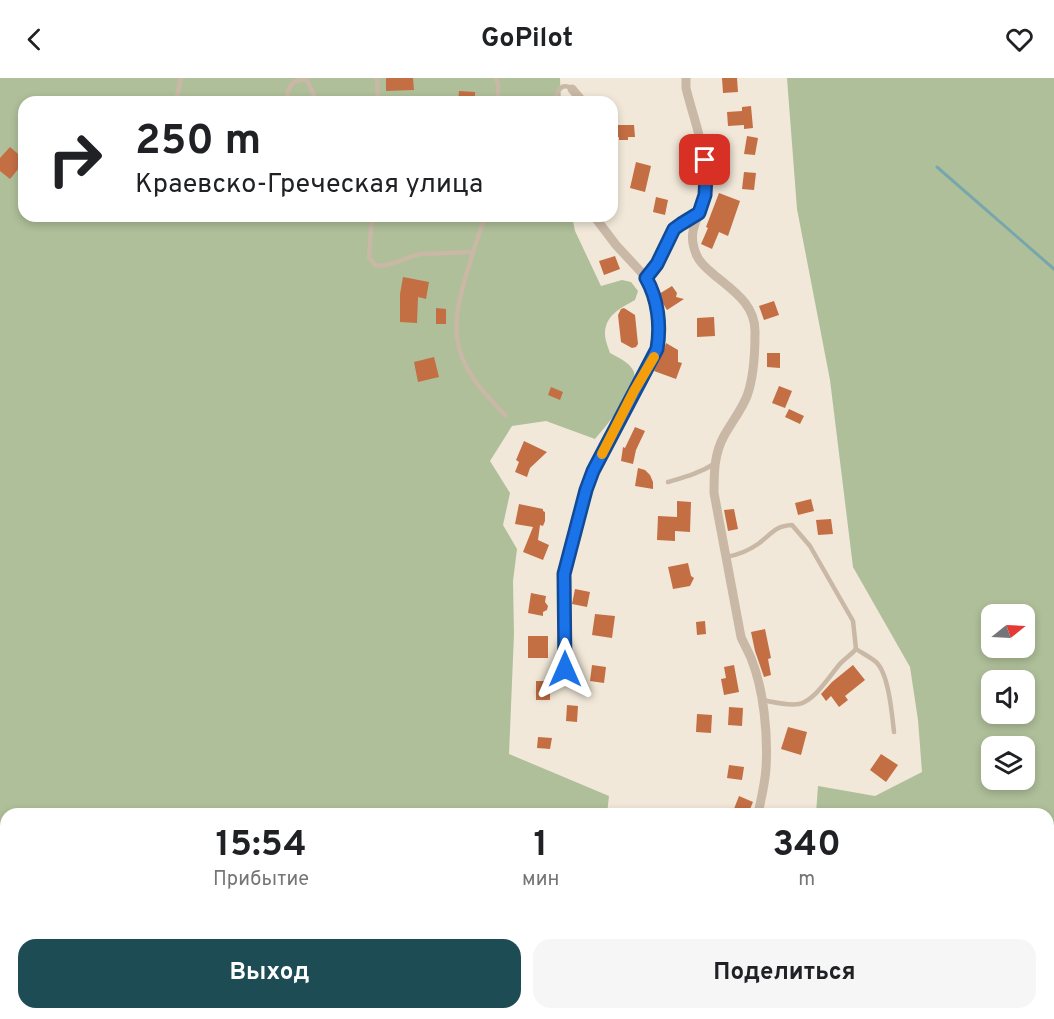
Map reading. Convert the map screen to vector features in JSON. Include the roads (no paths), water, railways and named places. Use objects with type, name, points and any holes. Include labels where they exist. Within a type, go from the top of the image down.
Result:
[{"type":"street","points":[[686,78],[686,88],[705,160],[706,175],[705,195],[692,231],[692,239],[703,266],[744,300],[753,316],[755,329],[754,357],[747,396],[718,449],[714,464],[714,494],[741,637],[751,657],[762,700],[766,762],[759,808]]},
{"type":"street","points":[[572,89],[578,96]]},
{"type":"street","points":[[646,278],[657,264],[674,229],[699,213]]},
{"type":"street","points":[[565,669],[564,574],[586,490],[598,461],[657,349],[659,328],[658,314],[646,278],[599,222]]},
{"type":"lane","points":[[177,96],[181,78]]},
{"type":"lane","points":[[377,78],[378,96]]},
{"type":"lane","points":[[496,78],[498,96]]},
{"type":"lane","points":[[287,96],[290,85],[295,80],[301,79],[307,80],[314,96]]},
{"type":"lane","points":[[556,96],[561,87],[566,86],[572,89]]},
{"type":"lane","points":[[372,222],[369,257],[375,265],[386,266],[412,255],[473,252]]},
{"type":"lane","points":[[483,222],[461,297],[457,337],[469,373],[484,393],[506,415]]},
{"type":"lane","points":[[668,482],[690,476],[714,464]]},
{"type":"lane","points":[[726,556],[740,555],[757,545],[780,526],[792,525],[810,546],[852,621],[856,649],[878,664],[891,701],[894,732]]},
{"type":"lane","points":[[762,700],[794,705],[805,702],[856,649]]},
{"type":"waterway","points":[[937,167],[1054,269]]}]
